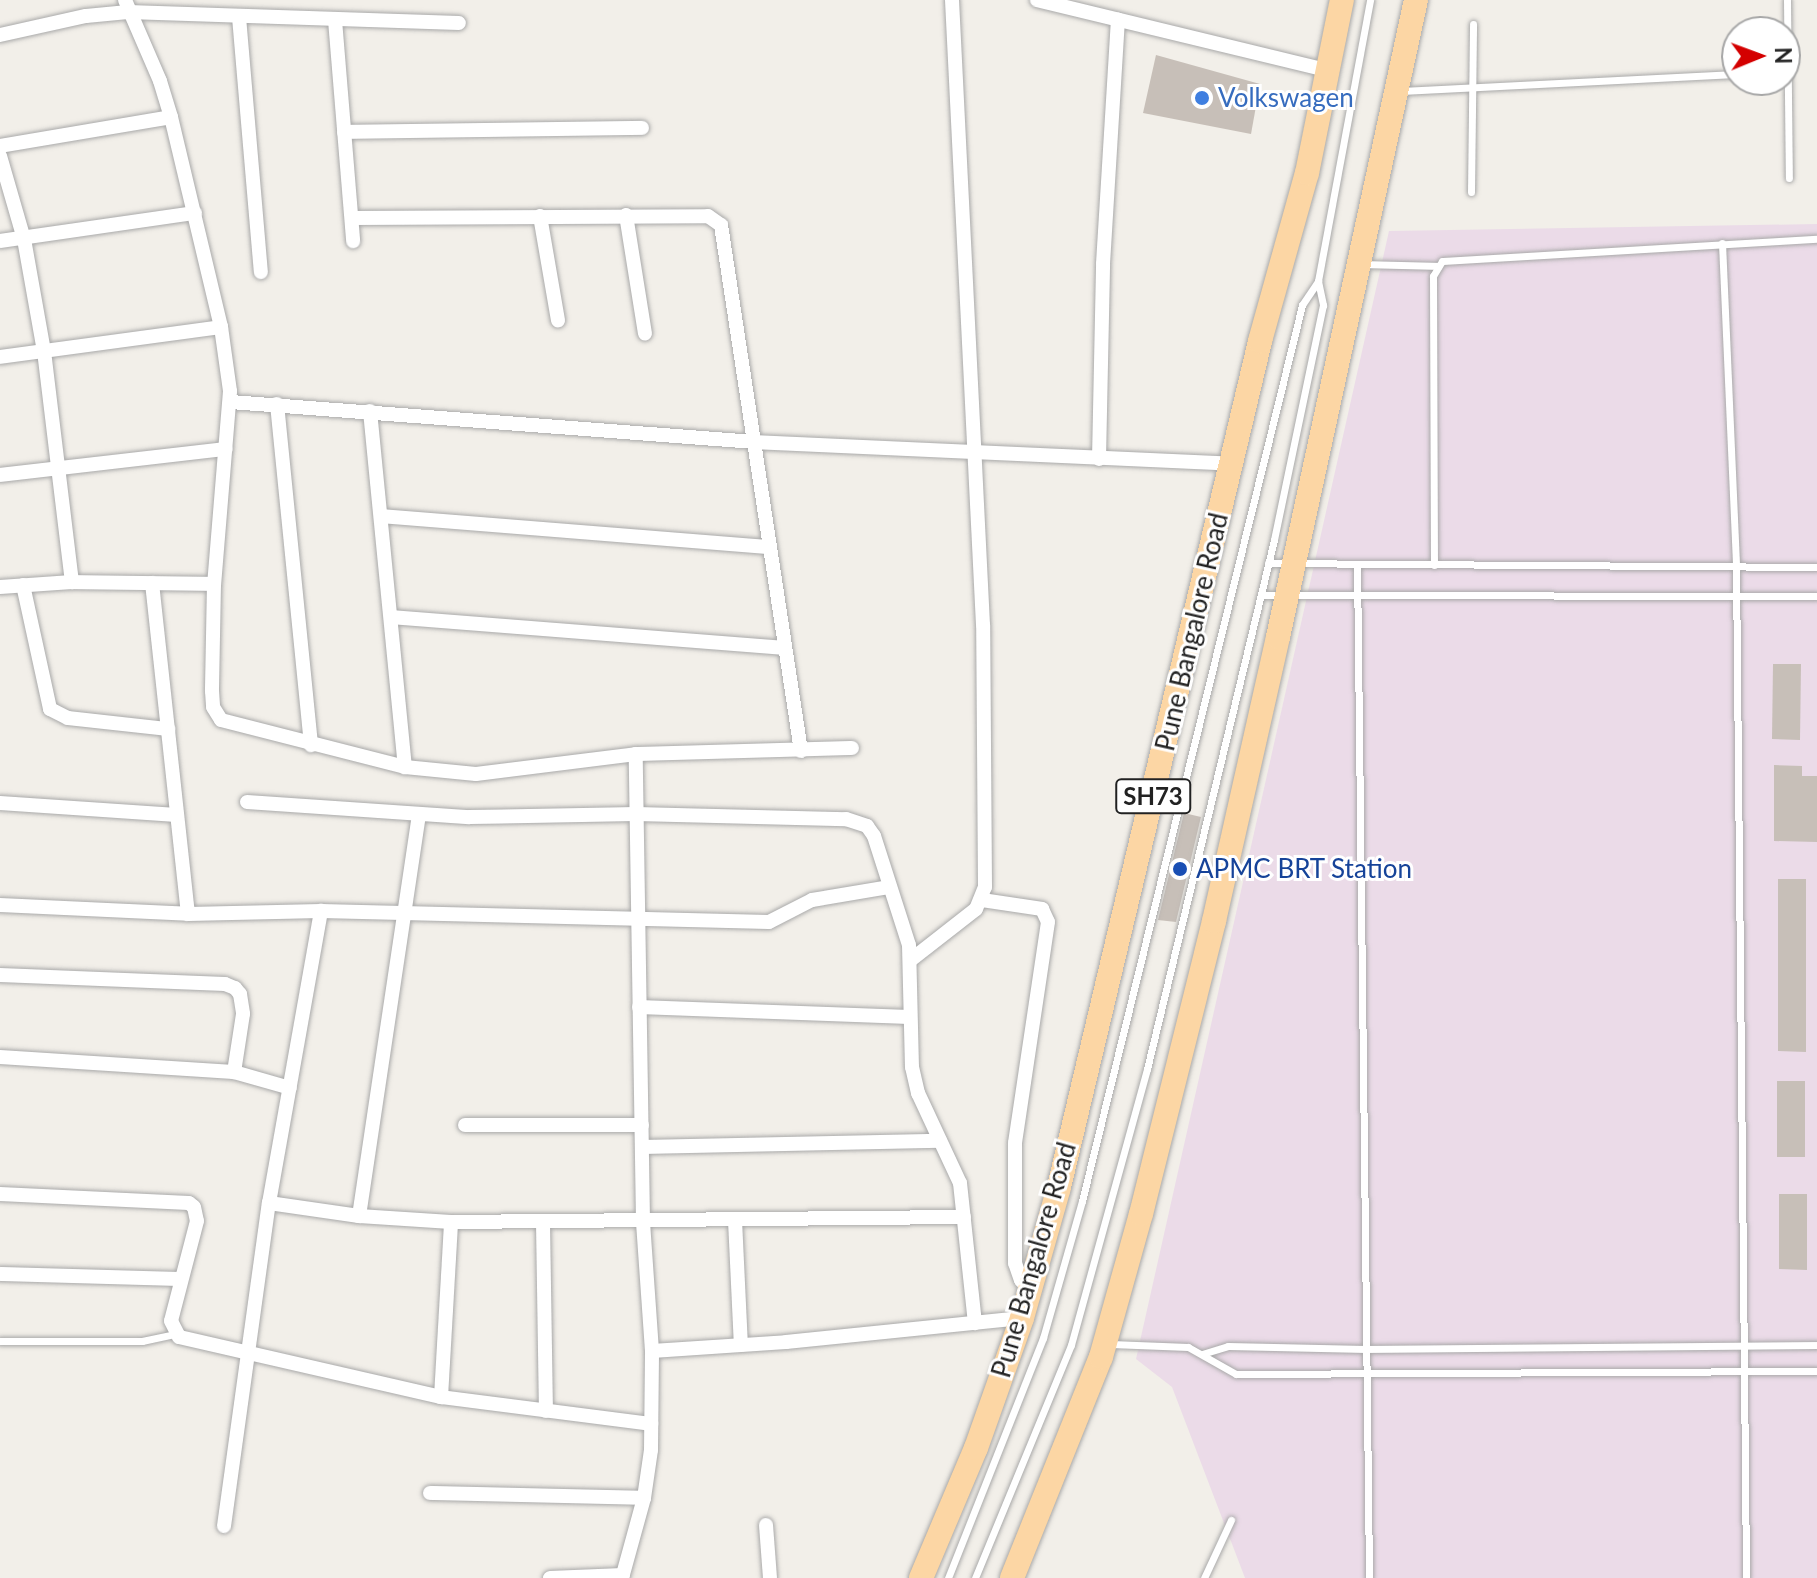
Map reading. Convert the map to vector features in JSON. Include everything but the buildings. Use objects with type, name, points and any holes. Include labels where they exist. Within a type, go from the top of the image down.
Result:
[{"type":"main road","name":"Pune Bangalore Road","points":[[921,1578],[976,1448],[1022,1318],[1062,1172],[1231,464],[1307,173],[1342,0]]},
{"type":"main road","points":[[1012,1578],[1104,1344],[1145,1199],[1214,921],[1361,264],[1416,0]]},
{"type":"street","points":[[912,959],[963,921],[982,900],[983,625],[952,0]]},
{"type":"street","points":[[1037,0],[1327,70]]},
{"type":"street","points":[[126,6],[160,81],[171,117],[221,327],[231,402],[214,584],[212,691],[216,715],[228,724],[405,767],[476,774],[636,754],[852,748]]},
{"type":"street","points":[[0,35],[126,6],[239,17],[459,23]]},
{"type":"street","points":[[239,17],[261,272]]},
{"type":"street","points":[[1099,459],[1103,264],[1118,19]]},
{"type":"street","points":[[335,20],[353,241]]},
{"type":"street","points":[[0,146],[171,117]]},
{"type":"street","points":[[344,132],[642,128]]},
{"type":"street","points":[[0,156],[24,239],[44,351],[72,582]]},
{"type":"street","points":[[0,241],[195,213]]},
{"type":"street","points":[[626,215],[645,333]]},
{"type":"street","points":[[540,216],[558,320]]},
{"type":"street","points":[[352,218],[708,216],[721,225],[801,751]]},
{"type":"street","points":[[0,357],[221,327]]},
{"type":"street","points":[[231,402],[754,442],[1231,464]]},
{"type":"street","points":[[277,404],[311,745]]},
{"type":"street","points":[[370,411],[405,767]]},
{"type":"street","points":[[0,475],[226,449]]},
{"type":"street","points":[[381,516],[770,547]]},
{"type":"street","points":[[0,587],[72,582],[214,584]]},
{"type":"street","points":[[152,583],[188,914]]},
{"type":"street","points":[[23,585],[50,709],[68,718],[168,729]]},
{"type":"street","points":[[391,617],[785,648]]},
{"type":"street","points":[[550,1578],[622,1576],[644,1498],[651,1424],[652,1351],[643,1221],[636,918],[636,754]]},
{"type":"street","points":[[247,802],[469,817],[636,814],[858,821],[874,836],[912,959],[909,1017],[912,1067],[918,1093],[960,1183],[975,1323]]},
{"type":"street","points":[[0,803],[177,815]]},
{"type":"street","points":[[359,1216],[419,814]]},
{"type":"street","points":[[0,905],[188,914],[321,911],[769,922],[780,920],[812,900],[890,887]]},
{"type":"street","points":[[982,900],[1042,909],[1048,922],[1015,1143],[1015,1263],[1030,1290]]},
{"type":"street","points":[[224,1526],[269,1203],[321,911]]},
{"type":"street","points":[[0,975],[225,984],[235,988],[240,994],[243,1014],[234,1072]]},
{"type":"street","points":[[639,1007],[909,1017]]},
{"type":"street","points":[[0,1057],[234,1072],[290,1088]]},
{"type":"street","points":[[465,1125],[642,1125]]},
{"type":"street","points":[[642,1147],[940,1141]]},
{"type":"street","points":[[0,1194],[189,1203],[194,1207],[197,1221],[171,1321],[174,1334],[247,1354],[441,1397],[651,1424]]},
{"type":"street","points":[[269,1203],[359,1216],[451,1222],[964,1217]]},
{"type":"street","points":[[735,1220],[741,1345]]},
{"type":"street","points":[[441,1397],[451,1222]]},
{"type":"street","points":[[543,1223],[546,1411]]},
{"type":"street","points":[[0,1274],[181,1279]]},
{"type":"street","points":[[652,1351],[1022,1318]]},
{"type":"street","points":[[430,1493],[644,1498]]},
{"type":"street","points":[[766,1525],[770,1578]]},
{"type":"lane","points":[[948,1578],[1043,1338],[1073,1231],[1302,305],[1318,281],[1324,259],[1370,0]]},
{"type":"lane","points":[[1471,192],[1473,24]]},
{"type":"lane","points":[[1398,92],[1721,75]]},
{"type":"lane","points":[[1787,96],[1789,178]]},
{"type":"lane","points":[[1434,565],[1433,276],[1438,266],[1450,258],[1817,239]]},
{"type":"lane","points":[[1722,243],[1736,568],[1746,1578]]},
{"type":"lane","points":[[1361,264],[1438,266]]},
{"type":"lane","points":[[975,1578],[1044,1416],[1091,1279],[1176,955],[1261,595],[1323,305],[1318,281]]},
{"type":"lane","points":[[1268,563],[1817,567]]},
{"type":"lane","points":[[1357,564],[1369,1578]]},
{"type":"lane","points":[[1261,595],[1817,596]]},
{"type":"lane","points":[[0,1341],[142,1341],[174,1334]]},
{"type":"lane","points":[[1104,1344],[1177,1345],[1202,1354],[1236,1374],[1817,1371]]},
{"type":"lane","points":[[1202,1354],[1228,1346],[1366,1349],[1817,1345]]},
{"type":"lane","points":[[1204,1578],[1231,1520]]},
{"type":"shaded area","points":[[1817,224],[1817,1578],[1245,1578],[1172,1387],[1136,1359],[1389,231]]},
{"type":"place","name":"Volkswagen","points":[[1202,98]]},
{"type":"place","name":"APMC BRT Station","points":[[1180,869]]}]
